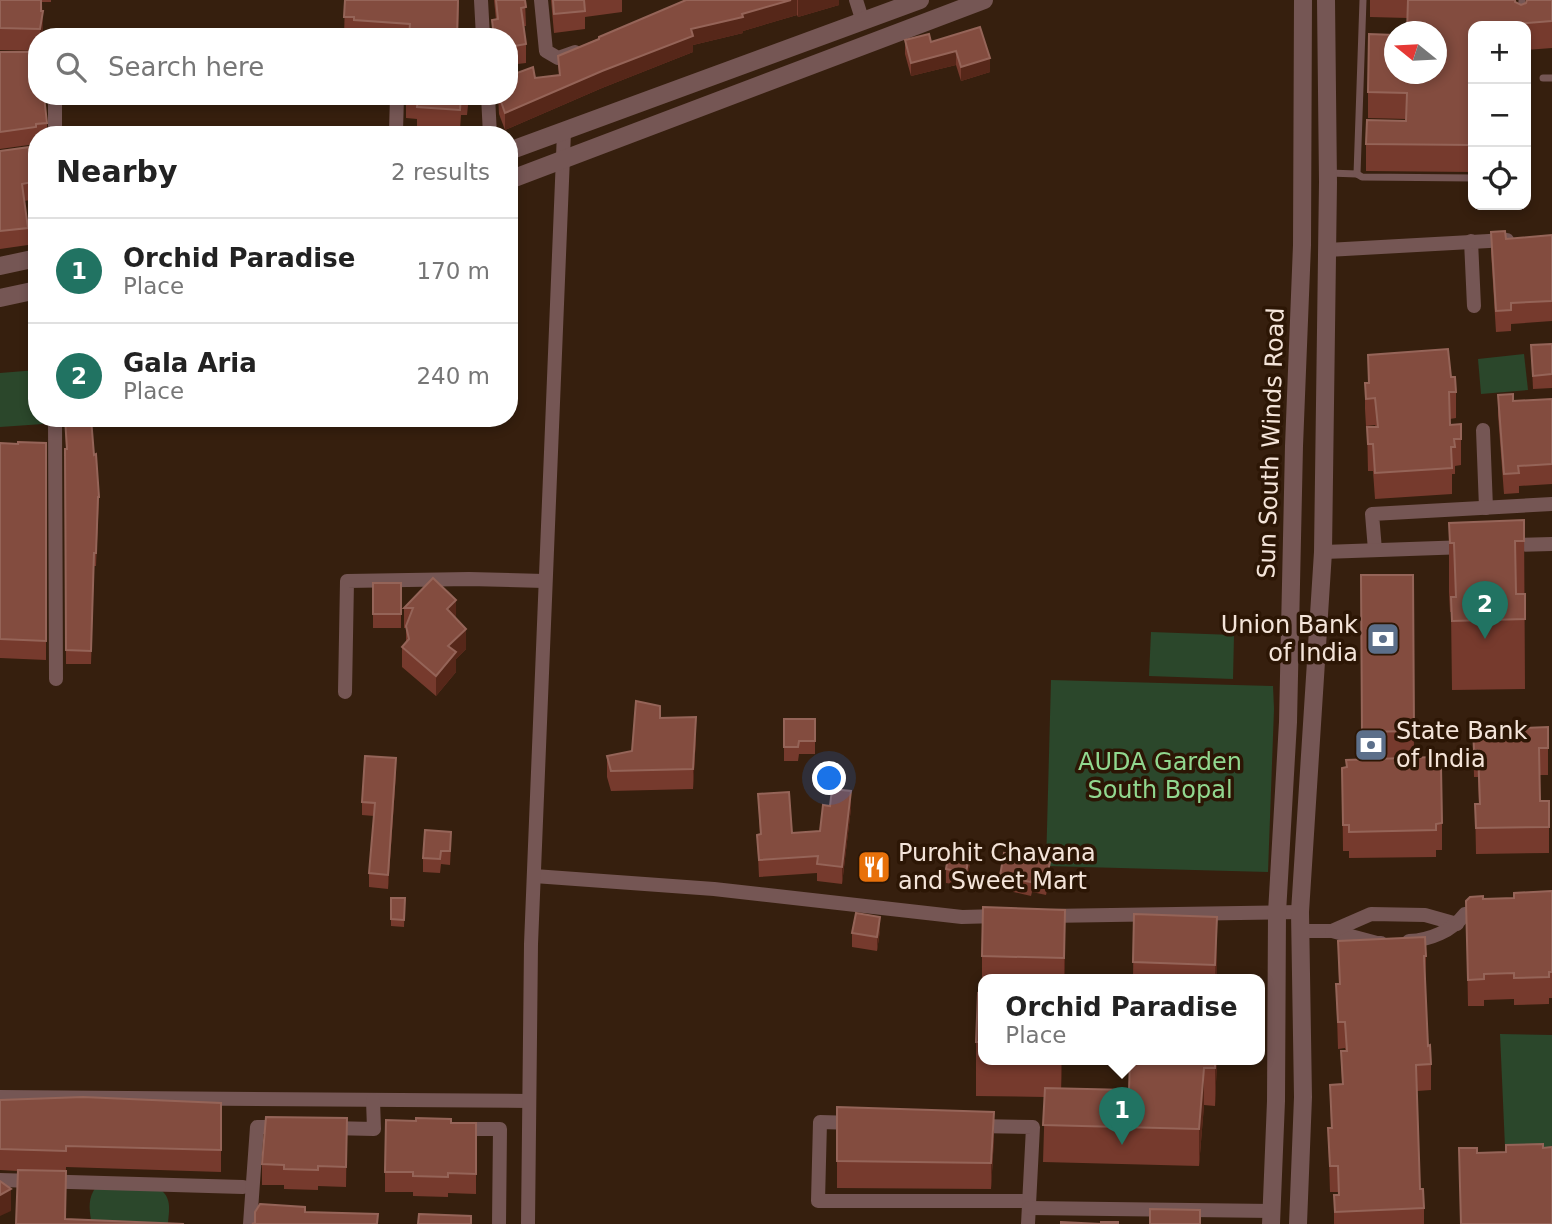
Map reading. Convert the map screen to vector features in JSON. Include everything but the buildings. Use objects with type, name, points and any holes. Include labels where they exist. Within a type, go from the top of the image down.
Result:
[{"type":"street","points":[[481,0],[483,28]]},
{"type":"street","points":[[541,0],[546,51],[558,58],[589,47]]},
{"type":"street","points":[[856,0],[863,22]]},
{"type":"street","points":[[518,148],[920,0]]},
{"type":"street","points":[[518,176],[984,0]]},
{"type":"street","name":"Sun South Winds Road","points":[[1272,1218],[1277,913],[1288,722],[1294,446],[1303,245],[1303,0]]},
{"type":"street","points":[[1298,1224],[1303,1097],[1300,912],[1323,552],[1328,173],[1326,0]]},
{"type":"street","points":[[55,105],[55,126]]},
{"type":"street","points":[[396,126],[397,105]]},
{"type":"street","points":[[488,105],[490,126]]},
{"type":"street","points":[[528,1224],[531,944],[564,132]]},
{"type":"street","points":[[1327,250],[1526,240]]},
{"type":"street","points":[[1471,241],[1474,306]]},
{"type":"street","points":[[0,266],[28,260]]},
{"type":"street","points":[[0,298],[28,292]]},
{"type":"street","points":[[53,427],[49,444],[56,679]]},
{"type":"street","points":[[1483,430],[1486,508]]},
{"type":"street","points":[[1375,550],[1372,514],[1552,504]]},
{"type":"street","points":[[1323,552],[1552,544]]},
{"type":"street","points":[[345,692],[347,581],[544,580]]},
{"type":"street","points":[[534,876],[714,889],[962,917],[1013,916]]},
{"type":"street","points":[[1300,931],[1332,931],[1377,943],[1425,940],[1458,924],[1465,914],[1502,911]]},
{"type":"street","points":[[1039,916],[1300,912]]},
{"type":"street","points":[[1332,931],[1371,914],[1425,915],[1458,924]]},
{"type":"street","points":[[0,1097],[529,1101]]},
{"type":"street","points":[[322,1128],[380,1129],[373,1100]]},
{"type":"street","points":[[873,1123],[820,1122],[818,1201],[1029,1204],[1272,1218]]},
{"type":"street","points":[[967,1125],[1033,1127],[1028,1224]]},
{"type":"street","points":[[250,1224],[257,1127],[296,1128]]},
{"type":"street","points":[[437,1129],[500,1129],[499,1224]]},
{"type":"street","points":[[0,1180],[243,1187]]},
{"type":"lane","points":[[1357,174],[1363,0]]},
{"type":"lane","points":[[1521,21],[1522,0]]},
{"type":"lane","points":[[1543,78],[1552,78]]},
{"type":"lane","points":[[1328,173],[1357,174],[1362,177],[1468,178]]},
{"type":"green space","points":[[1524,354],[1528,390],[1481,394],[1478,359]]},
{"type":"green space","points":[[28,371],[28,425],[0,427],[0,373]]},
{"type":"green space","points":[[1151,632],[1234,635],[1233,679],[1149,676]]},
{"type":"green space","name":"AUDA Garden South Bopal","points":[[1051,680],[1273,686],[1268,872],[1046,866]]},
{"type":"green space","points":[[1500,1034],[1552,1035],[1552,1147],[1505,1147]]},
{"type":"green space","points":[[96,1187],[161,1190],[168,1201],[168,1224],[91,1220],[90,1203]]},
{"type":"place","name":"Union Bank of India","points":[[1383,639]]},
{"type":"place","name":"Gala Aria","points":[[1485,639]]},
{"type":"place","name":"State Bank of India","points":[[1371,745]]},
{"type":"place","name":"Purohit Chavana and Sweet Mart","points":[[874,867]]},
{"type":"place","name":"Orchid Paradise","points":[[1122,1145]]}]
